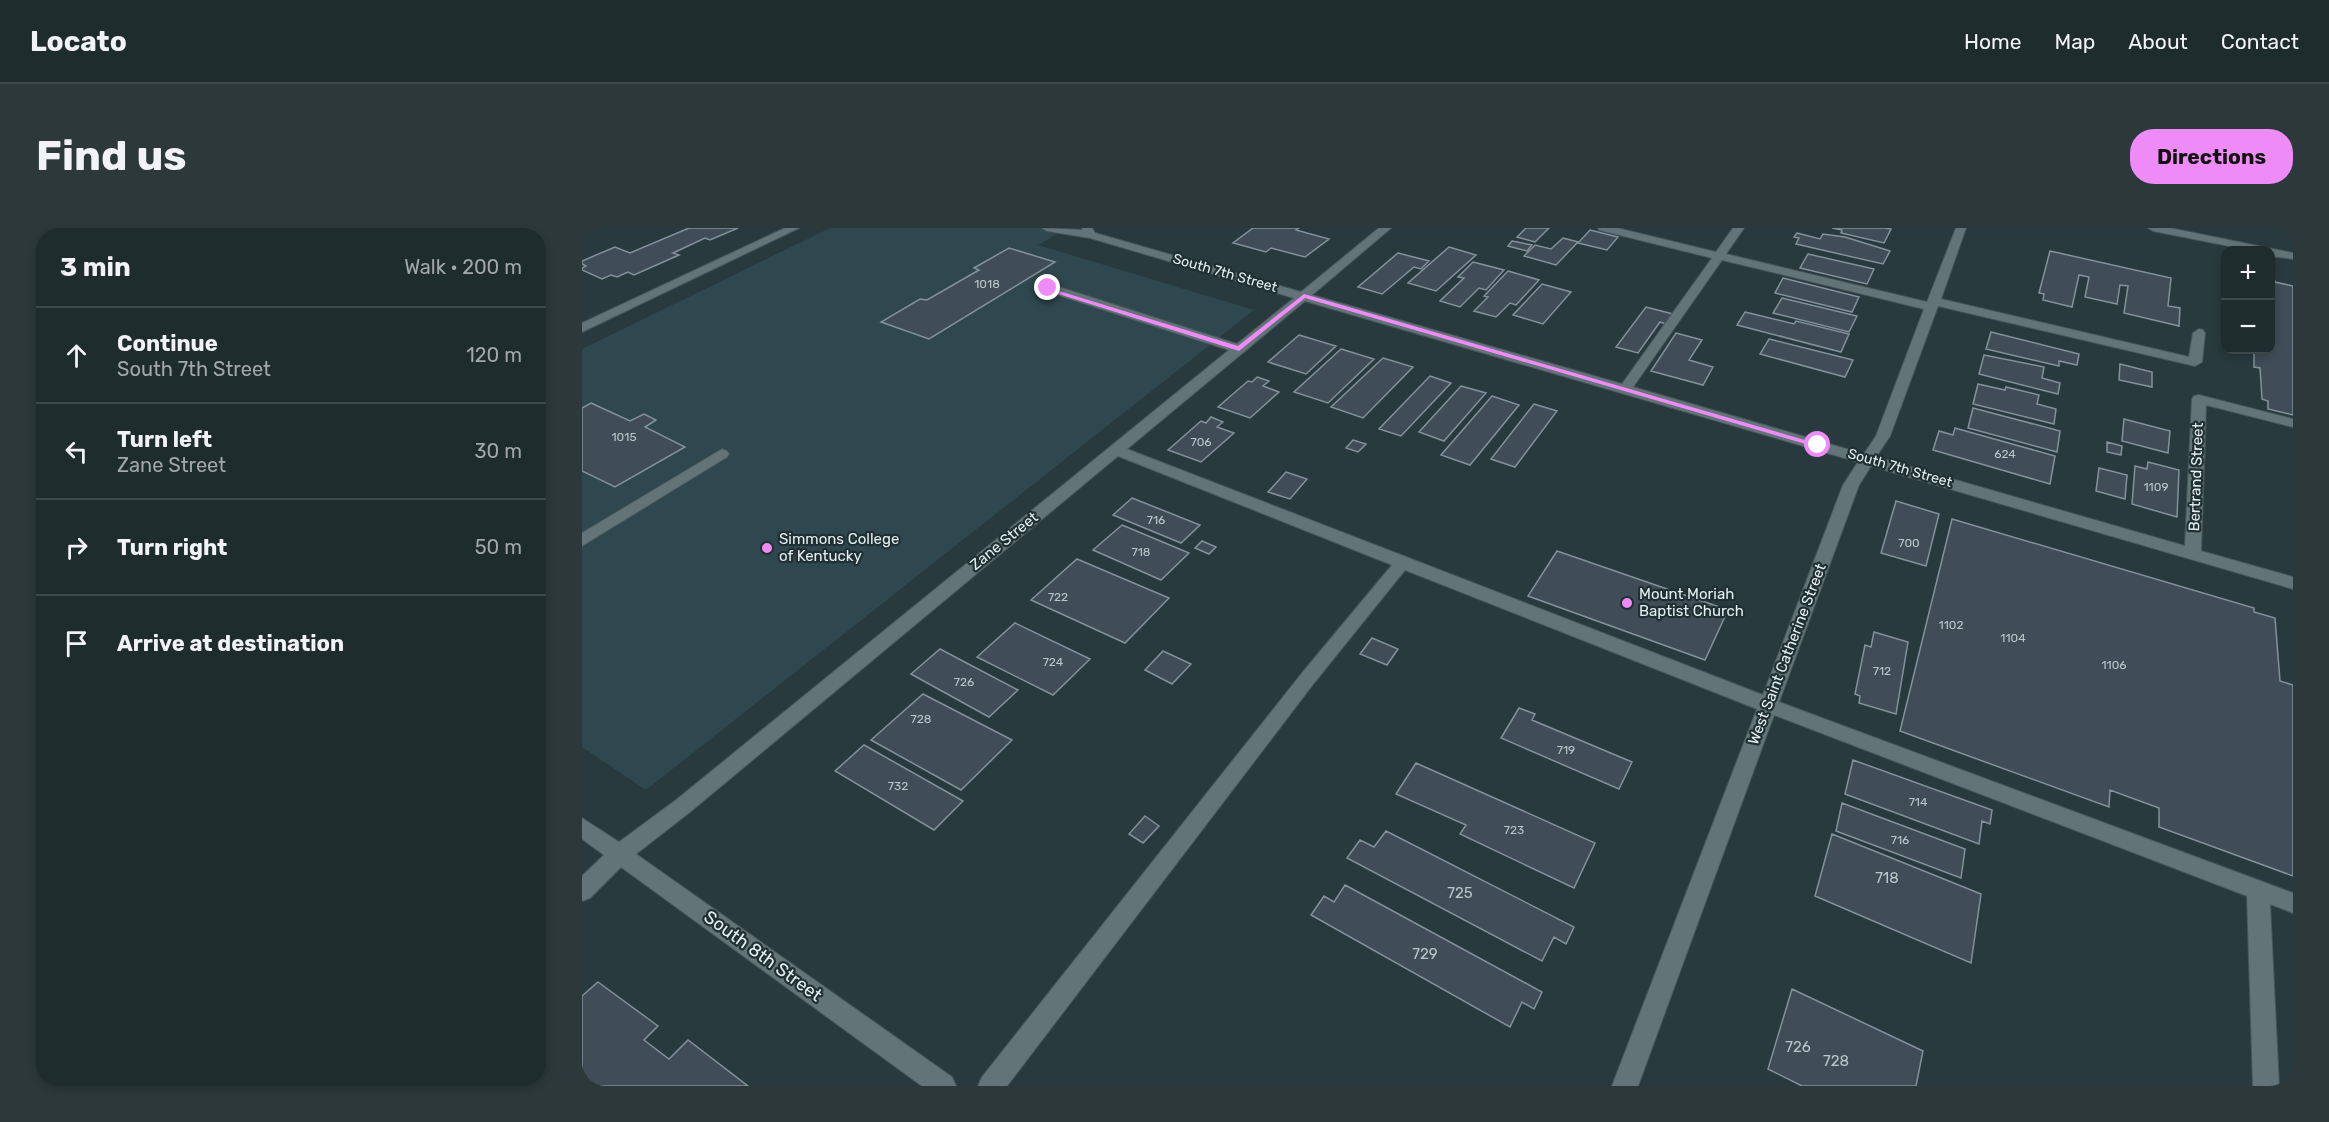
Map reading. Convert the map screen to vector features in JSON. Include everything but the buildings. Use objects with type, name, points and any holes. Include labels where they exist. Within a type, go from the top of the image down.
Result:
[{"type":"street","points":[[582,328],[794,228]]},
{"type":"street","name":"South 7th Street","points":[[1047,228],[1089,232],[2293,583]]},
{"type":"street","name":"Zane Street","points":[[582,891],[621,853],[683,806],[1386,228]]},
{"type":"street","points":[[1603,228],[2195,362],[2199,333]]},
{"type":"street","points":[[1625,389],[1739,228]]},
{"type":"street","name":"West Saint Catherine Street","points":[[1625,1086],[1851,485],[1883,436],[1961,228]]},
{"type":"street","points":[[2153,228],[2194,232],[2248,246]]},
{"type":"street","points":[[2275,253],[2293,256]]},
{"type":"street","points":[[1048,288],[1239,348]]},
{"type":"street","name":"Bertrand Street","points":[[2193,554],[2199,399],[2293,423]]},
{"type":"street","points":[[1115,450],[1767,705],[2293,903]]},
{"type":"street","points":[[582,540],[722,454]]},
{"type":"street","points":[[991,1086],[1308,678],[1402,563]]},
{"type":"street","name":"South 8th Street","points":[[582,827],[943,1086]]},
{"type":"street","points":[[2258,890],[2266,1086]]},
{"type":"shaded area","name":"Simmons College of Kentucky","points":[[830,228],[1067,228],[1038,245],[1254,310],[646,790],[582,747],[582,349]]},
{"type":"place","name":"Simmons College of Kentucky","points":[[767,548]]},
{"type":"place","name":"Mount Moriah Baptist Church","points":[[1627,603]]},
{"type":"route","points":[[1048,288],[1239,348],[1304,296],[1818,445]]}]
